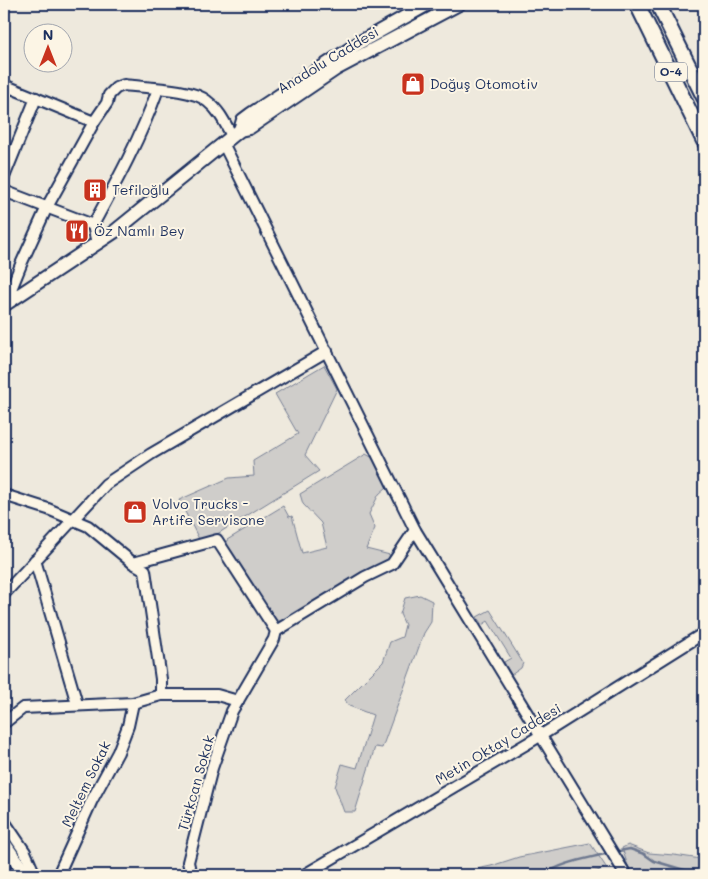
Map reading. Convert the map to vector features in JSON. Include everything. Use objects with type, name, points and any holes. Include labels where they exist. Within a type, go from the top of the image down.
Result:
[{"type":"highway","name":"O-4","points":[[637,4],[704,141]]},
{"type":"highway","name":"O-4","points":[[658,4],[704,96]]},
{"type":"main road","name":"Anadolu Caddesi","points":[[4,304],[97,244],[134,216],[232,136],[244,120],[267,103],[362,41],[428,4]]},
{"type":"main road","name":"Anadolu Caddesi","points":[[232,136],[250,128],[336,69],[460,4]]},
{"type":"main road","points":[[4,843],[26,875]]},
{"type":"main road","points":[[4,870],[8,875]]},
{"type":"street","points":[[4,85],[94,122]]},
{"type":"street","points":[[4,304],[47,207],[94,122],[107,103],[108,95],[116,88],[124,85],[184,91],[203,98],[219,112],[232,136],[327,351],[415,530],[626,875]]},
{"type":"street","points":[[97,244],[93,225],[125,167],[150,113],[158,89]]},
{"type":"street","points":[[4,177],[36,98]]},
{"type":"street","points":[[4,190],[93,225]]},
{"type":"street","points":[[4,594],[106,484],[151,454],[327,351]]},
{"type":"street","points":[[4,494],[48,508],[88,526],[133,563],[145,570],[161,679],[161,695]]},
{"type":"street","points":[[133,563],[217,540],[276,631],[365,577],[392,564],[415,530]]},
{"type":"street","points":[[34,560],[76,704]]},
{"type":"street","name":"Türkcan Sokak","points":[[191,875],[188,862],[212,768],[232,711],[274,639],[276,631]]},
{"type":"street","name":"Metin Oktay Caddesi","points":[[304,875],[540,736],[704,633]]},
{"type":"street","points":[[4,722],[23,708],[76,704],[133,703],[161,695],[217,695],[238,701]]},
{"type":"street","name":"Meltem Sokak","points":[[58,875],[92,800],[118,752],[128,726],[133,703]]},
{"type":"street","points":[[4,821],[25,852],[35,875]]},
{"type":"shaded area","points":[[324,365],[337,389],[305,455],[319,471],[214,536],[200,541],[179,500],[229,478],[254,476],[253,461],[298,434],[275,394]]},
{"type":"shaded area","points":[[366,454],[373,458],[387,487],[379,494],[369,514],[375,528],[366,549],[390,555],[390,559],[284,622],[272,619],[227,546],[227,540],[283,506],[289,517],[292,516],[302,553],[327,547],[321,523],[303,504],[300,494]]},
{"type":"shaded area","points":[[420,595],[432,601],[431,622],[424,633],[382,748],[375,747],[355,812],[344,812],[335,787],[342,764],[357,768],[373,715],[349,706],[345,700],[383,662],[390,642],[402,637],[405,625],[400,614],[405,598]]},
{"type":"shaded area","points":[[490,610],[523,663],[521,668],[511,675],[504,662],[511,658],[488,621],[482,625],[477,617]]},
{"type":"shaded area","points":[[590,843],[606,867],[589,875],[448,875],[491,866],[519,857]]},
{"type":"shaded area","points":[[628,845],[649,853],[701,859],[704,861],[704,875],[631,875],[622,848]]},
{"type":"waterway","points":[[619,851],[630,849],[644,854],[654,861],[701,875]]},
{"type":"waterway","points":[[544,875],[565,864],[605,854]]},
{"type":"place","name":"Doğuş Otomotiv","points":[[413,84]]},
{"type":"place","name":"Tefiloğlu","points":[[95,190]]},
{"type":"place","name":"Öz Namlı Bey","points":[[77,231]]},
{"type":"place","name":"Volvo Trucks - Artife Servisone","points":[[135,512]]}]
